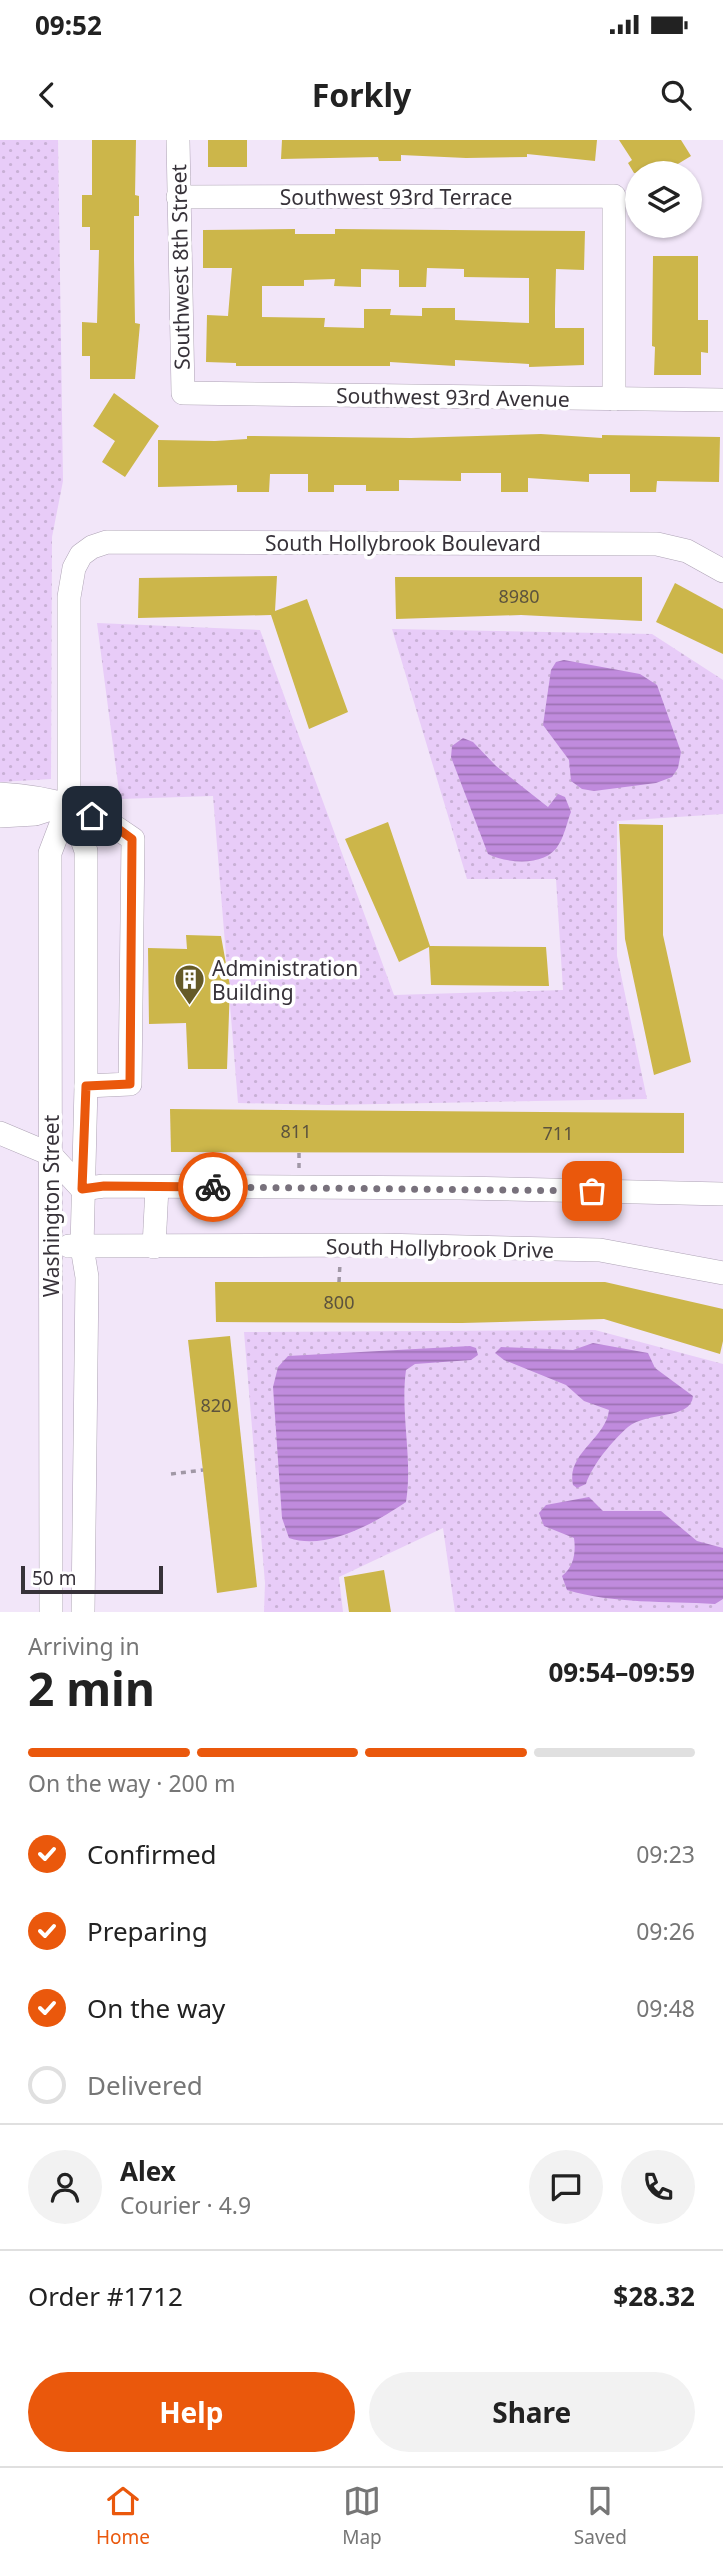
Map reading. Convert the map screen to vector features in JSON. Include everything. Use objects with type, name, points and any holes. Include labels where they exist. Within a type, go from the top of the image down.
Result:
[{"type":"street","name":"Southwest 8th Street","points":[[178,140],[183,393]]},
{"type":"street","name":"Southwest 93rd Terrace","points":[[178,197],[614,196],[614,399]]},
{"type":"street","name":"Southwest 93rd Avenue","points":[[183,393],[723,400]]},
{"type":"street","name":"South Hollybrook Boulevard","points":[[81,555],[92,547],[107,542],[657,544],[687,551],[723,571]]},
{"type":"street","name":"Washington Street","points":[[81,555],[74,568],[69,597],[69,803],[86,851],[86,1086],[82,1247],[87,1277],[83,1612]]},
{"type":"street","points":[[0,794],[69,803],[113,825],[132,839],[130,1084],[86,1086]]},
{"type":"street","name":"Washington Street","points":[[51,1612],[50,853],[69,803]]},
{"type":"street","points":[[0,816],[35,814],[69,803]]},
{"type":"street","points":[[0,1133],[50,1154],[82,1189],[461,1188],[723,1194]]},
{"type":"street","points":[[154,1247],[157,1187]]},
{"type":"street","name":"South Hollybrook Drive","points":[[52,1246],[379,1245],[600,1250],[723,1273]]},
{"type":"path","points":[[171,1474],[203,1470]]},
{"type":"shaded area","points":[[0,140],[58,140],[63,481],[52,537],[51,779],[0,782]]},
{"type":"shaded area","points":[[97,623],[260,630],[394,995],[563,990],[556,879],[467,879],[392,629],[652,634],[723,680],[723,814],[617,821],[617,956],[647,1099],[328,1105],[238,1103],[213,796],[120,799]]},
{"type":"shaded area","points":[[564,660],[640,674],[657,685],[681,752],[678,768],[672,777],[656,783],[594,791],[582,789],[571,781],[569,760],[543,725],[551,670],[556,662]]},
{"type":"shaded area","points":[[463,738],[473,742],[496,766],[548,807],[558,794],[565,797],[571,812],[561,840],[546,857],[516,861],[488,854],[451,757],[452,746]]},
{"type":"shaded area","points":[[595,1330],[723,1364],[723,1612],[455,1612],[443,1528],[339,1577],[343,1612],[264,1612],[265,1583],[244,1332]]},
{"type":"shaded area","points":[[593,1343],[648,1353],[655,1368],[693,1396],[685,1409],[636,1422],[628,1427],[604,1453],[586,1484],[577,1488],[573,1485],[572,1474],[575,1464],[601,1429],[609,1410],[584,1401],[566,1385],[504,1360],[495,1353],[501,1347],[573,1350]]},
{"type":"shaded area","points":[[470,1346],[476,1348],[478,1355],[471,1360],[415,1364],[406,1370],[406,1502],[365,1526],[334,1538],[303,1541],[289,1538],[282,1518],[273,1387],[278,1367],[288,1356]]},
{"type":"shaded area","points":[[589,1497],[603,1511],[661,1511],[697,1541],[723,1548],[723,1599],[715,1604],[640,1601],[603,1598],[567,1590],[562,1576],[573,1559],[574,1538],[544,1526],[539,1513],[546,1505]]},
{"type":"building","points":[[92,140],[136,140],[135,195],[139,196],[139,216],[134,216],[135,323],[140,324],[135,379],[90,379],[90,356],[82,356],[82,322],[97,323],[99,250],[90,250],[90,227],[82,227],[82,195],[92,195]]},
{"type":"building","points":[[208,140],[247,140],[247,167],[208,167]]},
{"type":"building","points":[[282,140],[597,140],[595,161],[527,154],[527,157],[466,158],[401,155],[401,161],[379,161],[378,157],[281,159]]},
{"type":"building","points":[[619,140],[681,140],[691,156],[683,161],[632,160]]},
{"type":"building","points":[[295,229],[295,234],[335,234],[335,229],[585,231],[584,270],[556,269],[555,309],[555,328],[584,328],[584,365],[529,367],[529,364],[455,360],[455,366],[390,362],[390,366],[236,366],[236,363],[206,362],[207,315],[228,316],[232,268],[203,268],[203,230]],"holes":[[[427,268],[464,269],[464,277],[529,278],[529,323],[455,320],[455,308],[422,308],[422,316],[390,315],[391,309],[364,309],[364,328],[324,327],[325,318],[262,317],[262,286],[304,286],[304,280],[335,279],[334,286],[361,287],[361,269],[399,270],[399,287],[426,287]]]},
{"type":"building","points":[[653,256],[698,256],[698,320],[708,320],[708,353],[701,352],[701,375],[654,375]]},
{"type":"building","points":[[114,393],[159,426],[125,477],[102,462],[115,441],[93,426]]},
{"type":"building","points":[[541,434],[602,438],[602,435],[720,437],[719,482],[657,481],[656,492],[630,492],[630,474],[589,474],[589,482],[528,478],[528,492],[501,492],[501,473],[461,473],[461,481],[399,480],[399,491],[366,491],[366,485],[334,485],[334,492],[308,492],[308,474],[270,474],[269,492],[237,492],[237,485],[158,487],[158,440],[215,441],[247,439],[247,436],[411,438]]},
{"type":"building","points":[[277,576],[275,611],[307,599],[348,712],[309,729],[271,615],[138,618],[139,578]]},
{"type":"building","points":[[395,577],[642,577],[642,621],[521,615],[396,619]]},
{"type":"building","points":[[675,583],[723,609],[723,654],[656,622]]},
{"type":"building","points":[[388,822],[430,946],[546,947],[549,986],[431,985],[429,947],[399,962],[345,839]]},
{"type":"building","points":[[619,824],[663,825],[663,935],[691,1062],[654,1075],[625,939]]},
{"type":"building","name":"Administration Building","points":[[186,935],[221,936],[230,986],[227,1069],[188,1069],[186,1023],[149,1024],[148,948],[187,949]]},
{"type":"building","points":[[170,1109],[684,1113],[684,1153],[171,1152]]},
{"type":"building","points":[[215,1282],[605,1282],[723,1309],[723,1341],[720,1354],[604,1319],[462,1323],[216,1322]]},
{"type":"building","points":[[230,1336],[257,1587],[217,1593],[188,1340]]},
{"type":"building","points":[[384,1570],[391,1612],[349,1612],[344,1577]]},
{"type":"way so far","points":[[213,1187],[592,1191]]},
{"type":"place","name":"Administration Building","points":[[189,1007]]},
{"type":"route","points":[[92,816],[113,825],[132,839],[130,1084],[86,1086],[82,1189],[104,1186],[213,1187]]}]
